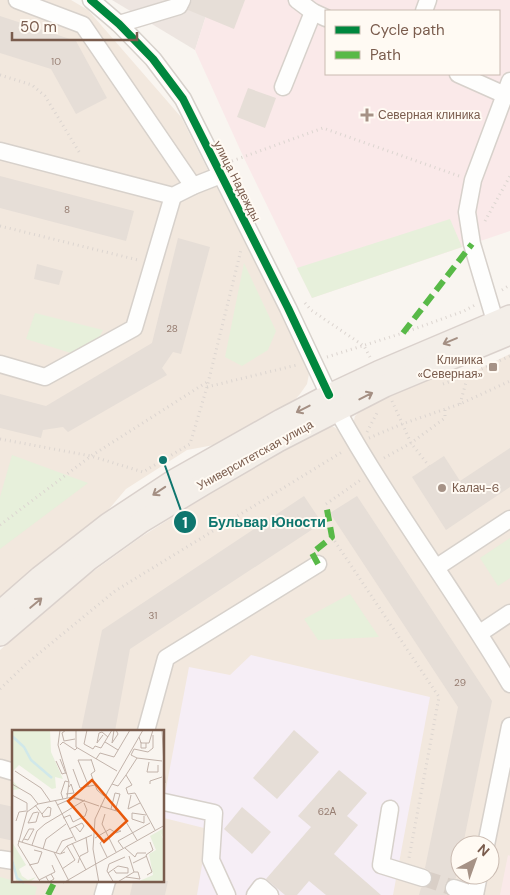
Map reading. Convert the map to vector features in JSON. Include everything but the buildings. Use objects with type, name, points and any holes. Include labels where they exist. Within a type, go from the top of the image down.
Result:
[{"type":"main road","name":"Университетская улица","points":[[0,612],[40,577],[101,530],[173,481],[281,420],[333,403],[505,324]]},
{"type":"main road","name":"Университетская улица","points":[[0,635],[88,560],[141,522],[278,441],[333,403]]},
{"type":"street","points":[[17,0],[83,25],[193,186]]},
{"type":"street","name":"улица Надежды","points":[[91,0],[119,24],[153,59],[183,99],[369,474],[437,567],[480,633],[510,684]]},
{"type":"street","points":[[119,24],[179,6],[182,0]]},
{"type":"street","points":[[283,87],[319,15],[297,0]]},
{"type":"street","points":[[462,75],[507,88],[473,180],[467,212],[472,244],[505,324]]},
{"type":"street","points":[[0,151],[173,196],[219,171]]},
{"type":"street","points":[[0,364],[45,377],[134,328],[173,196]]},
{"type":"street","points":[[437,567],[510,519]]},
{"type":"street","points":[[146,730],[166,658],[318,564]]},
{"type":"street","points":[[480,633],[510,613]]},
{"type":"street","points":[[488,835],[510,726]]},
{"type":"street","points":[[165,802],[214,813],[211,860],[227,895]]},
{"type":"street","points":[[390,809],[381,865],[423,878]]},
{"type":"street","points":[[104,895],[107,882]]},
{"type":"street","points":[[255,895],[261,887],[270,895]]},
{"type":"street","points":[[454,888],[475,895]]},
{"type":"path","points":[[0,75],[32,85],[45,96],[93,175]]},
{"type":"path","points":[[219,171],[323,128],[473,180]]},
{"type":"path","points":[[472,244],[510,176]]},
{"type":"path","points":[[0,226],[154,264]]},
{"type":"path","points":[[0,439],[91,456],[143,472],[190,444],[207,387],[242,245]]},
{"type":"path","points":[[326,357],[403,333],[464,311],[478,303]]},
{"type":"path","points":[[460,404],[468,376],[510,356]]},
{"type":"path","points":[[207,387],[302,364]]},
{"type":"path","points":[[362,441],[402,424],[460,404],[510,381]]},
{"type":"path","points":[[0,526],[91,456],[207,382]]},
{"type":"path","points":[[386,404],[392,401],[411,443],[429,466]]},
{"type":"path","points":[[366,432],[379,407]]},
{"type":"path","points":[[326,504],[369,474],[383,459],[411,443],[445,418],[445,409]]},
{"type":"path","points":[[0,688],[26,664],[115,591],[349,447]]},
{"type":"path","points":[[332,537],[439,697],[406,873]]},
{"type":"shaded area","points":[[0,0],[71,0],[88,10],[181,117],[306,363],[309,374],[307,384],[291,404],[214,445],[187,450],[126,489],[104,515],[0,600]]},
{"type":"shaded area","points":[[112,0],[211,0],[195,50]]},
{"type":"shaded area","name":"Северная клиника","points":[[211,0],[510,0],[510,231],[312,298],[243,156],[195,50]]},
{"type":"shaded area","points":[[510,354],[510,895],[0,895],[0,650],[77,583],[141,537],[236,477],[316,430],[327,426],[334,427],[341,432],[353,424],[355,416],[362,409],[435,376],[473,372]]},
{"type":"shaded area","points":[[251,655],[430,697],[393,895],[197,895],[208,829],[165,818],[165,794],[189,667],[230,675]]},
{"type":"shaded area","points":[[508,855],[510,856],[510,895],[500,895]]},
{"type":"green space","points":[[450,219],[462,247],[312,298],[297,268]]},
{"type":"green space","points":[[244,263],[276,331],[268,350],[242,366],[225,357]]},
{"type":"green space","points":[[35,313],[103,330],[95,346],[74,354],[26,339]]},
{"type":"green space","points":[[12,455],[88,483],[0,549],[0,497]]},
{"type":"green space","points":[[510,538],[510,578],[498,586],[480,558]]},
{"type":"green space","points":[[350,594],[379,637],[318,640],[304,619]]},
{"type":"green space","points":[[0,877],[12,880],[12,882],[37,887],[35,895],[0,895]]},
{"type":"tunnel","points":[[423,878],[454,888]]},
{"type":"marked path","points":[[403,333],[472,244]]},
{"type":"marked path","points":[[318,564],[312,553],[332,537],[326,504]]},
{"type":"marked path","points":[[48,895],[54,882]]},
{"type":"cycle path","points":[[91,0],[119,24],[153,59],[183,99],[288,308],[329,395]]},
{"type":"place","name":"Северная клиника","points":[[367,115]]},
{"type":"place","name":"Клиника «Северная»","points":[[493,367]]},
{"type":"place","name":"Бульвар Юности","points":[[163,460]]},
{"type":"place","name":"Калач-6","points":[[442,488]]}]
